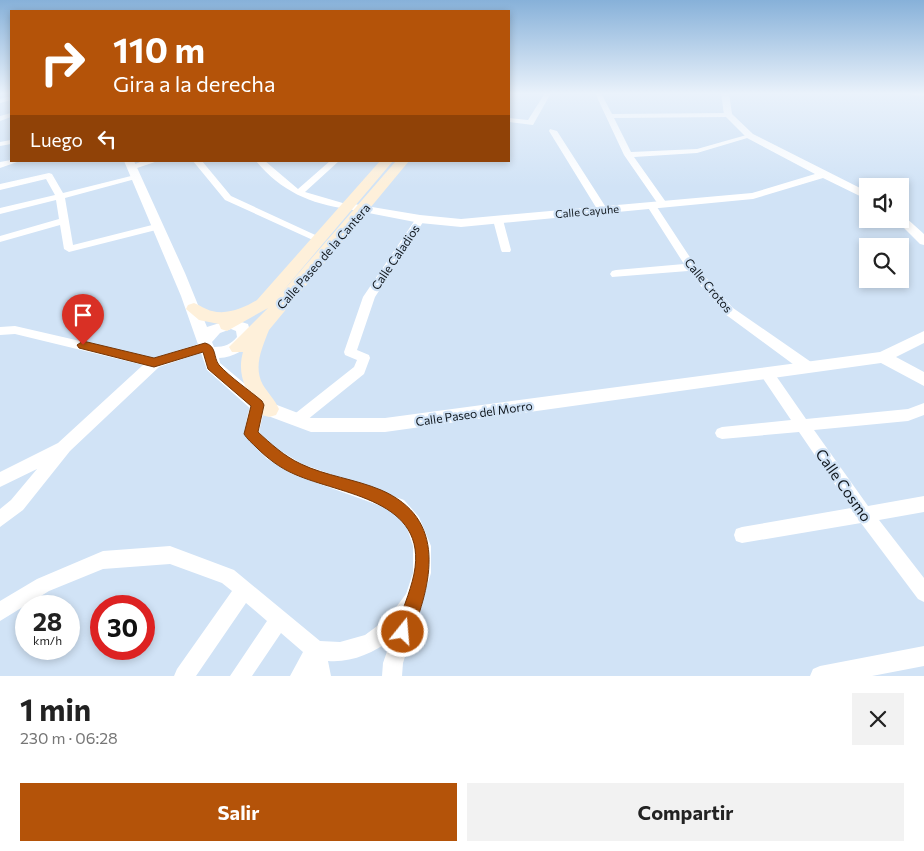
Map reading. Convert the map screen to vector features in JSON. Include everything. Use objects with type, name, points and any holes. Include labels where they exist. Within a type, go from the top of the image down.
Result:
[{"type":"main road","name":"Calle Paseo de la Cantera","points":[[227,324],[262,304],[386,162]]},
{"type":"main road","name":"Calle Paseo de la Cantera","points":[[238,347],[261,328],[403,162]]},
{"type":"main road","points":[[194,309],[202,315],[220,318],[246,314]]},
{"type":"main road","points":[[261,328],[248,368],[263,404]]},
{"type":"street","name":"Calle Crotos","points":[[614,125],[628,155],[658,205],[691,267],[729,311],[806,366]]},
{"type":"street","points":[[738,125],[750,136],[859,193]]},
{"type":"street","points":[[553,131],[602,210]]},
{"type":"street","points":[[628,155],[697,151],[750,136]]},
{"type":"street","points":[[0,211],[60,195],[151,162]]},
{"type":"street","points":[[198,162],[228,198],[319,239]]},
{"type":"street","points":[[261,162],[282,184],[299,194],[320,203],[348,206]]},
{"type":"street","points":[[299,194],[333,162]]},
{"type":"street","name":"Calle Paseo del Morro","points":[[132,169],[156,227],[194,309],[213,366],[263,404],[311,425],[385,425],[767,374],[806,366],[883,357]]},
{"type":"street","name":"Calle Cayuhe","points":[[348,206],[420,219],[461,223],[753,196],[824,174]]},
{"type":"street","points":[[0,187],[49,176],[60,195],[69,249],[156,227]]},
{"type":"street","name":"Calle Caladios","points":[[297,420],[359,370],[364,358],[350,352],[369,297],[420,219]]},
{"type":"street","points":[[0,239],[65,220]]},
{"type":"street","points":[[498,220],[506,250]]},
{"type":"street","points":[[909,226],[924,240]]},
{"type":"street","points":[[616,274],[691,267]]},
{"type":"street","points":[[0,519],[17,505],[65,446],[154,363],[206,347],[226,352],[238,347],[243,342],[245,332],[238,325],[227,324],[211,331],[206,347]]},
{"type":"street","points":[[0,331],[16,330],[154,363]]},
{"type":"street","points":[[883,357],[924,336]]},
{"type":"street","points":[[883,357],[924,380]]},
{"type":"street","name":"Calle Cosmo","points":[[767,374],[865,515],[924,593]]},
{"type":"street","points":[[263,404],[251,434],[271,453],[297,469],[391,502],[398,506],[413,523],[422,546],[422,573],[392,676]]},
{"type":"street","points":[[722,433],[908,415],[924,409]]},
{"type":"street","points":[[0,480],[65,446]]},
{"type":"street","points":[[742,534],[924,504]]},
{"type":"street","points":[[0,612],[43,586],[103,560],[170,555],[228,576],[316,650],[340,652],[370,643],[395,625],[413,600]]},
{"type":"street","points":[[184,676],[244,589]]},
{"type":"street","points":[[240,676],[279,620]]},
{"type":"street","points":[[300,676],[316,650]]},
{"type":"street","points":[[316,650],[321,676]]},
{"type":"street","points":[[820,676],[924,656]]},
{"type":"route","points":[[83,345],[154,363],[205,347],[209,351],[213,366],[258,405],[251,434],[271,453],[297,469],[377,496],[398,506],[413,523],[422,546],[422,573],[403,632]]}]
